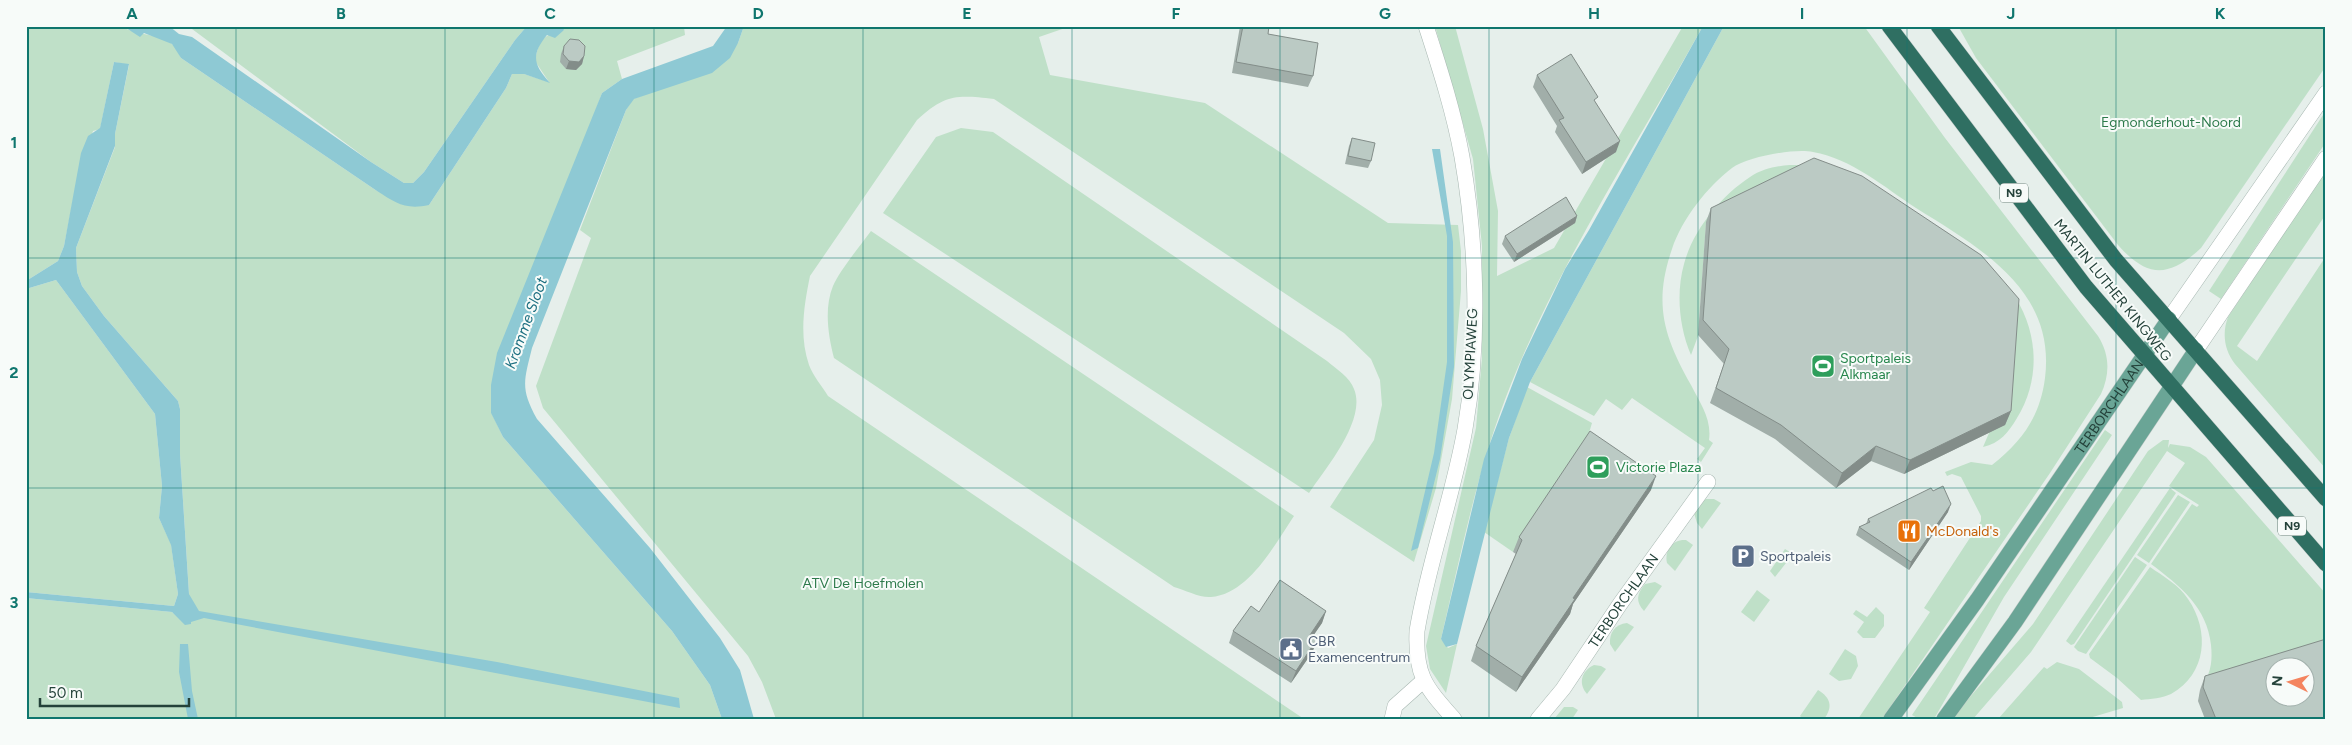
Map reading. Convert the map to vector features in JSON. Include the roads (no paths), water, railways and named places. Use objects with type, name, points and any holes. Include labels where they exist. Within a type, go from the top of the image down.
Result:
[{"type":"highway","name":"MARTIN LUTHER KINGWEG","points":[[1889,26],[2086,287],[2326,564]]},
{"type":"highway","name":"MARTIN LUTHER KINGWEG","points":[[1938,26],[2079,214],[2116,260],[2326,499]]},
{"type":"main road","name":"TERBORCHLAAN","points":[[1891,719],[1977,600],[2169,319]]},
{"type":"main road","points":[[1944,719],[2015,622],[2196,350]]},
{"type":"street","name":"OLYMPIAWEG","points":[[1426,26],[1455,125],[1462,157],[1472,240],[1471,370],[1465,428],[1417,631],[1418,666],[1423,681],[1454,719]]},
{"type":"street","name":"TERBORCHLAAN","points":[[2169,319],[2326,93]]},
{"type":"street","points":[[2196,350],[2326,158]]},
{"type":"street","name":"TERBORCHLAAN","points":[[1538,719],[1563,689],[1620,604],[1708,482]]},
{"type":"street","points":[[1392,719],[1396,706],[1423,681]]},
{"type":"water","points":[[123,26],[169,26],[179,34],[192,37],[404,183],[413,183],[424,172],[515,40],[527,26],[563,26],[564,30],[555,38],[547,35],[536,54],[537,65],[550,83],[524,74],[512,74],[506,88],[429,205],[413,207],[395,202],[377,191],[181,58],[172,44],[144,33],[140,37]]},
{"type":"water","name":"Kromme Sloot","points":[[727,26],[744,26],[730,58],[712,73],[634,99],[626,110],[532,348],[525,384],[528,399],[537,419],[650,548],[720,638],[740,670],[754,719],[722,719],[710,685],[672,631],[503,437],[491,413],[491,385],[497,353],[602,93],[622,79],[713,46]]},
{"type":"water","points":[[1703,26],[1724,26],[1530,382],[1509,438],[1457,644],[1446,647],[1441,639],[1484,459],[1522,359],[1565,269],[1589,230]]},
{"type":"water","points":[[114,62],[129,64],[115,134],[115,146],[76,248],[77,272],[82,286],[104,316],[178,401],[180,409],[180,454],[189,594],[199,611],[497,662],[679,698],[680,708],[204,618],[185,625],[172,612],[26,598],[26,592],[174,606],[178,594],[171,545],[159,518],[162,486],[155,414],[56,280],[26,289],[26,281],[58,261],[64,246],[81,153],[88,136],[100,128]]},
{"type":"water","points":[[1432,149],[1440,149],[1453,242],[1454,367],[1440,459],[1418,548],[1411,551],[1434,453],[1447,362],[1447,236]]},
{"type":"water","points":[[180,644],[188,644],[192,691],[198,719],[188,719],[179,672]]},
{"type":"place","name":"Sportpaleis Alkmaar","points":[[1823,366]]},
{"type":"place","name":"Victorie Plaza","points":[[1598,467]]},
{"type":"place","name":"McDonald's","points":[[1909,531]]},
{"type":"place","name":"Sportpaleis","points":[[1743,556]]},
{"type":"place","name":"CBR Examencentrum","points":[[1291,649]]},
{"type":"park label","name":"Egmonderhout-Noord","points":[[2171,122]]},
{"type":"park label","name":"ATV De Hoefmolen","points":[[863,583]]}]
